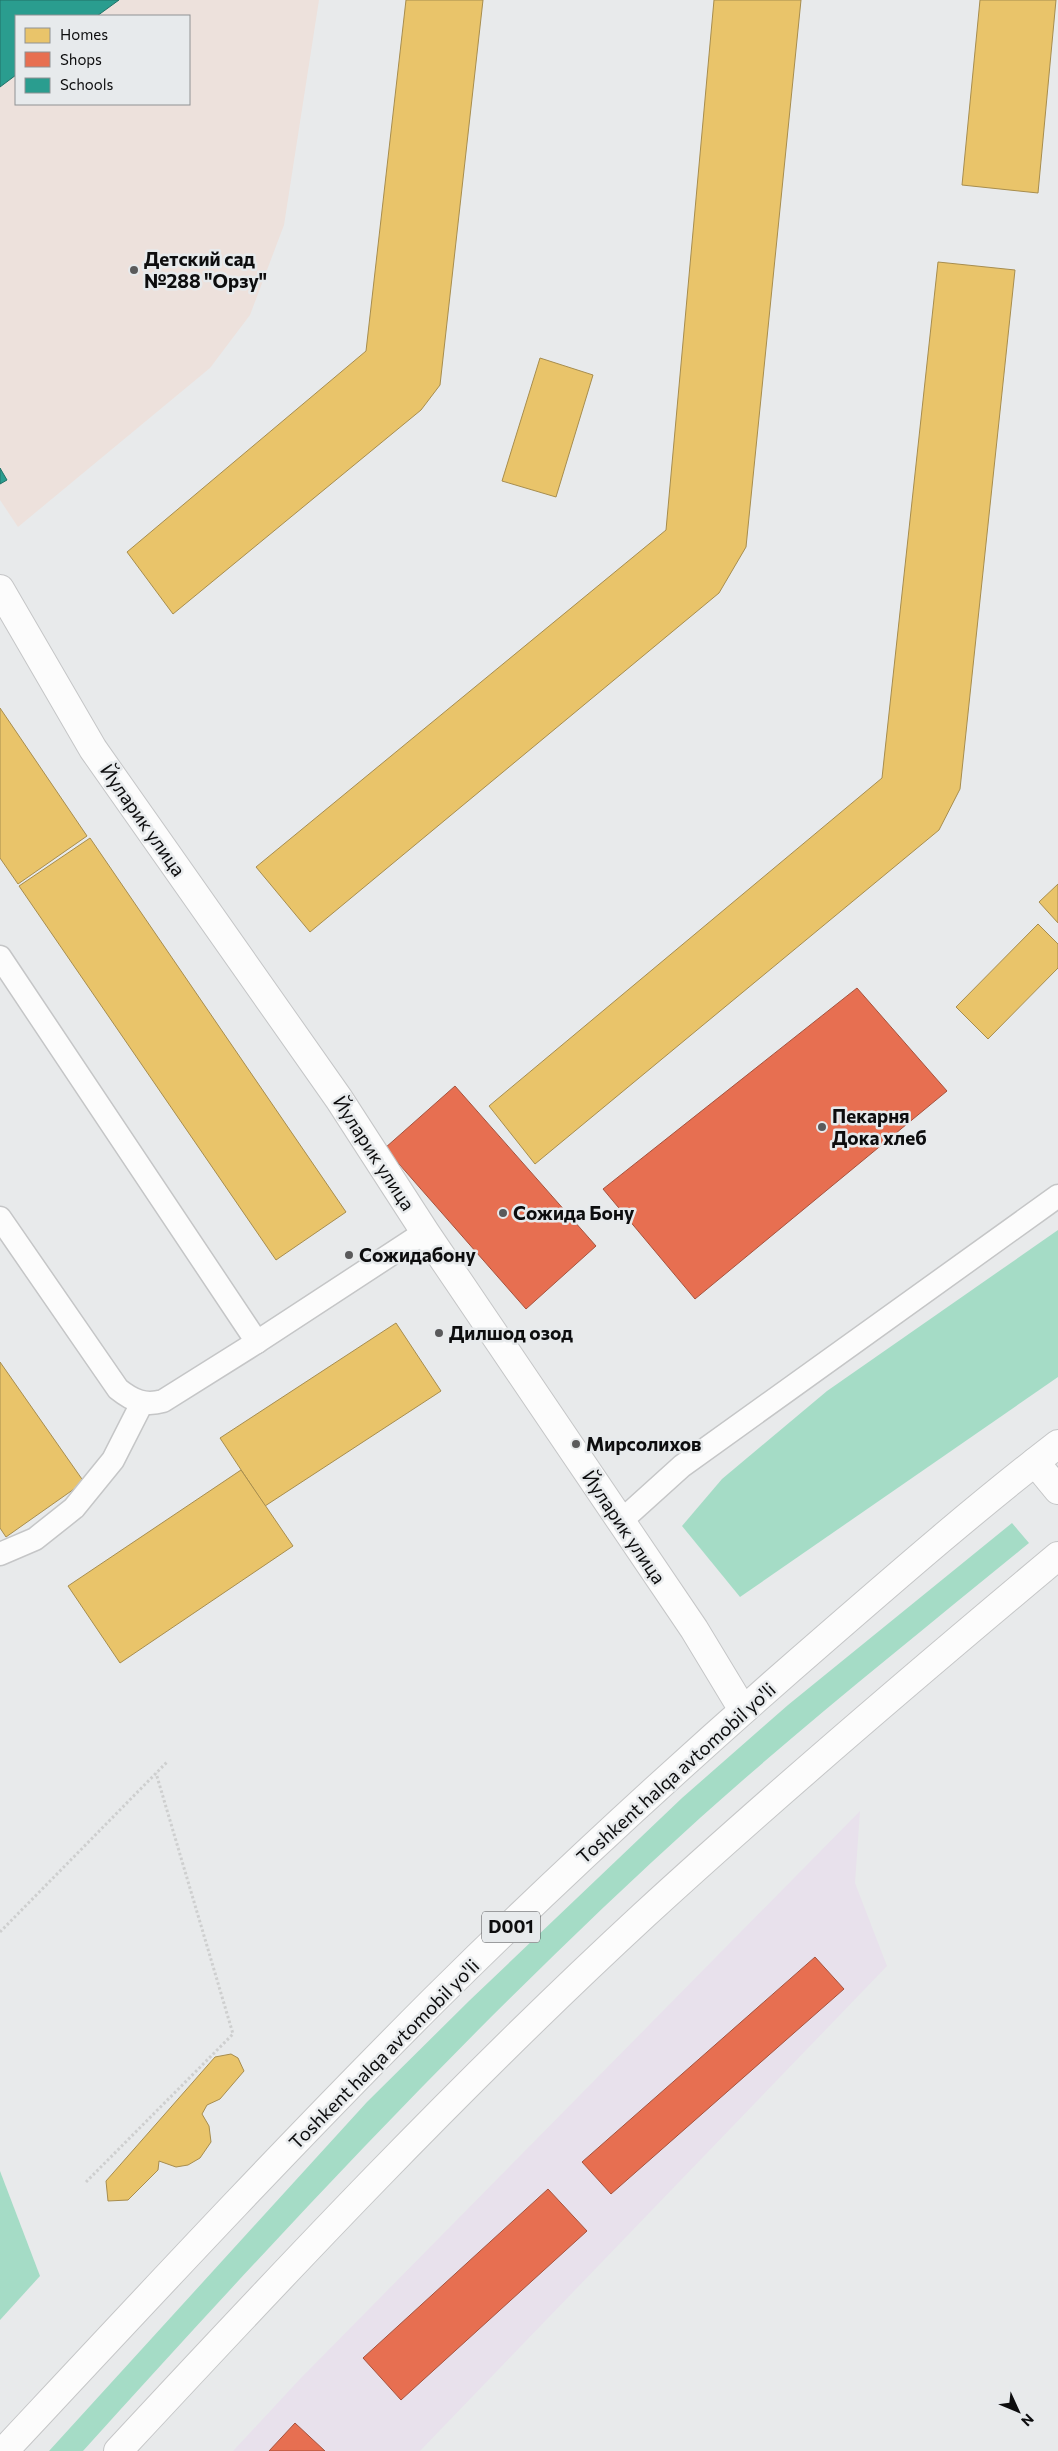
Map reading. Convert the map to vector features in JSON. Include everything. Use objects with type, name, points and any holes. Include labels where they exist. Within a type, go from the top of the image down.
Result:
[{"type":"main road","name":"Йуларик улица","points":[[2,593],[93,749],[339,1099],[425,1232],[694,1629],[743,1710]]},
{"type":"main road","name":"Toshkent halqa avtomobil yo'li","points":[[4,2451],[150,2294],[435,2000],[580,1860],[743,1710],[881,1590],[1058,1444]]},
{"type":"main road","points":[[1035,1462],[1058,1490]]},
{"type":"main road","points":[[118,2451],[355,2201],[496,2058],[635,1924],[790,1783],[1058,1556]]},
{"type":"lane","points":[[0,957],[257,1342]]},
{"type":"lane","points":[[620,1522],[682,1466],[1058,1196]]},
{"type":"lane","points":[[0,1218],[118,1389],[142,1403],[153,1404],[163,1400],[257,1342],[425,1232]]},
{"type":"lane","points":[[0,1554],[35,1539],[74,1508],[113,1460],[142,1403]]},
{"type":"path","points":[[0,1932],[167,1762]]},
{"type":"path","points":[[86,2182],[233,2034],[156,1773]]},
{"type":"shaded area","name":"Детский сад №288 \"Орзу\"","points":[[0,0],[319,0],[284,225],[250,315],[210,368],[18,527],[0,500]]},
{"type":"shaded area","points":[[860,1811],[855,1883],[887,1966],[420,2451],[233,2451],[299,2380]]},
{"type":"green space","points":[[1058,1230],[1058,1377],[740,1597],[682,1526],[722,1479],[827,1391]]},
{"type":"green space","points":[[1012,1523],[1029,1543],[781,1748],[700,1818],[619,1893],[461,2048],[307,2207],[83,2451],[49,2451],[367,2102],[470,2000],[682,1798],[788,1705]]},
{"type":"green space","points":[[0,2171],[40,2276],[0,2320]]},
{"type":"building: Homes","points":[[406,0],[483,0],[440,385],[421,410],[173,614],[127,552],[366,351]]},
{"type":"building: Homes","points":[[714,0],[801,0],[746,547],[719,593],[310,932],[256,867],[666,530]]},
{"type":"building: Homes","points":[[980,0],[1056,0],[1038,193],[962,185]]},
{"type":"building: Homes","points":[[938,262],[1015,270],[960,789],[939,830],[535,1164],[489,1106],[882,778]]},
{"type":"building: Homes","points":[[540,358],[593,375],[556,497],[502,481]]},
{"type":"building: Homes","points":[[0,708],[87,836],[18,884],[0,858]]},
{"type":"building: Homes","points":[[90,838],[346,1212],[276,1260],[19,886]]},
{"type":"building: Homes","points":[[1058,884],[1058,923],[1039,902]]},
{"type":"building: Homes","points":[[1038,924],[1058,944],[1058,968],[988,1039],[956,1007]]},
{"type":"building: Homes","points":[[396,1323],[441,1391],[265,1506],[220,1438]]},
{"type":"building: Homes","points":[[0,1362],[84,1482],[6,1537],[0,1528]]},
{"type":"building: Homes","points":[[241,1470],[293,1546],[120,1663],[68,1586]]},
{"type":"building: Homes","points":[[231,2054],[238,2058],[244,2071],[220,2099],[207,2105],[202,2114],[209,2126],[211,2142],[200,2158],[188,2165],[176,2167],[159,2161],[158,2170],[128,2200],[108,2201],[106,2181],[215,2057]]},
{"type":"building: Shops","points":[[857,988],[947,1091],[695,1299],[603,1189]]},
{"type":"building: Shops","points":[[455,1086],[596,1246],[526,1309],[385,1148]]},
{"type":"building: Shops","points":[[815,1957],[844,1989],[611,2194],[582,2162]]},
{"type":"building: Shops","points":[[548,2189],[587,2231],[401,2400],[363,2358]]},
{"type":"building: Shops","points":[[295,2423],[325,2451],[269,2451]]},
{"type":"building: Schools","points":[[0,0],[119,0],[98,15],[15,15],[15,76],[0,87]]},
{"type":"building: Schools","points":[[0,468],[7,480],[0,484]]},
{"type":"place","name":"Детский сад №288 \"Орзу\"","points":[[134,270]]},
{"type":"place","name":"Пекарня Дока хлеб","points":[[822,1127]]},
{"type":"place","name":"Сожида Бону","points":[[503,1213]]},
{"type":"place","name":"Сожидабону","points":[[349,1255]]},
{"type":"place","name":"Дилшод озод","points":[[439,1333]]},
{"type":"place","name":"Мирсолихов","points":[[576,1444]]}]
